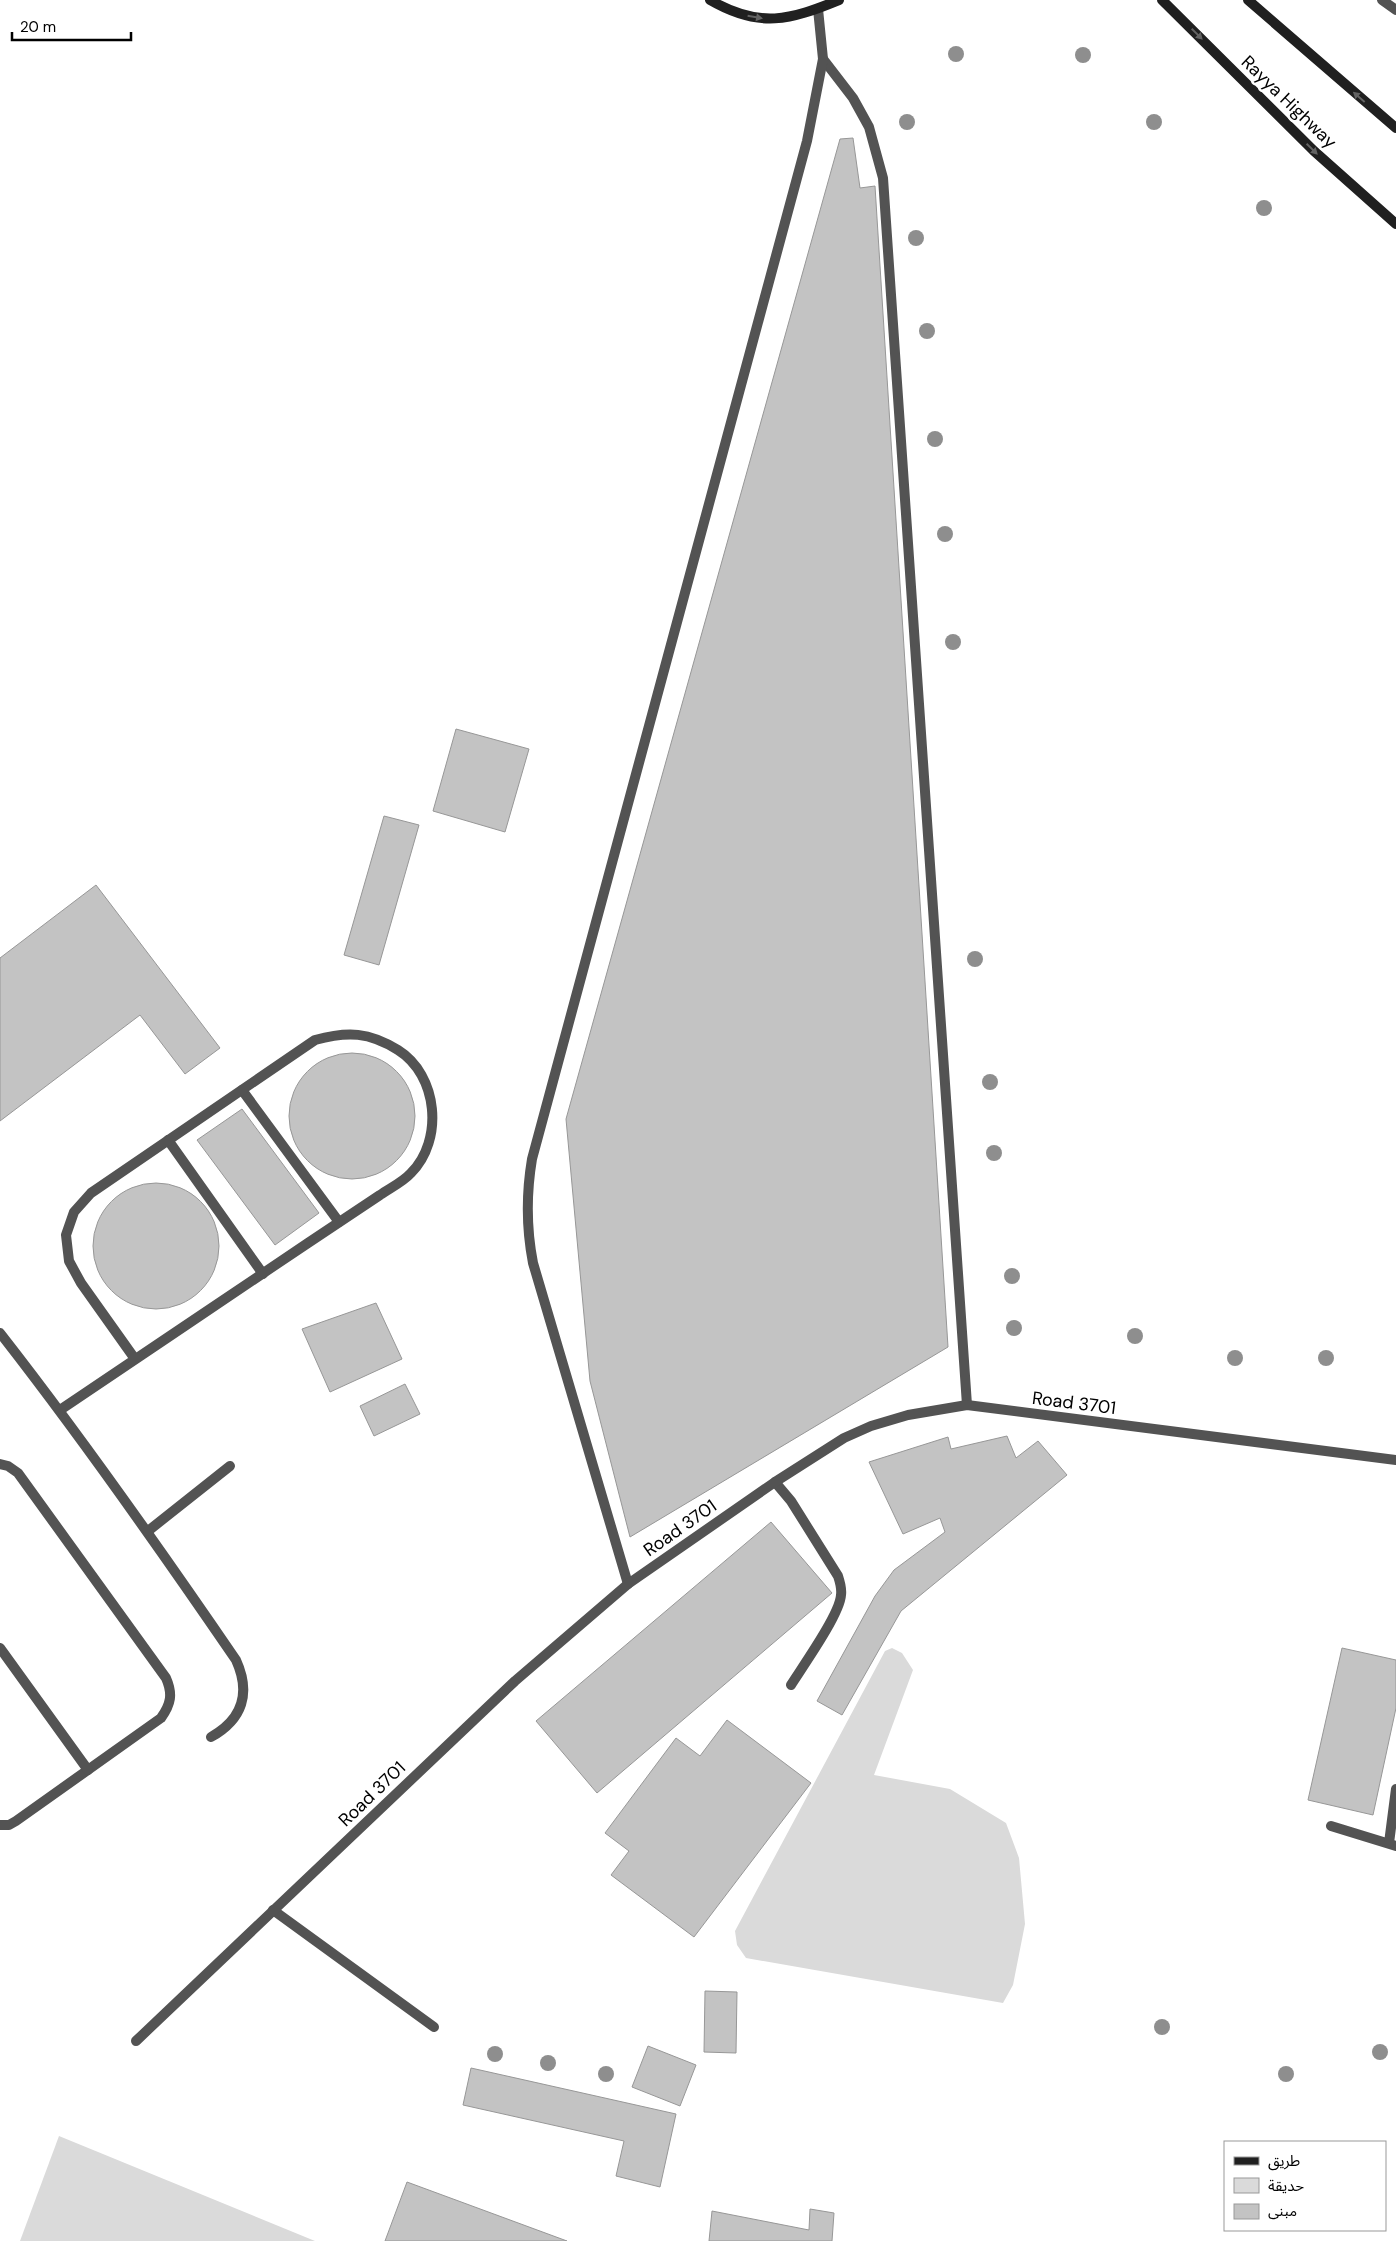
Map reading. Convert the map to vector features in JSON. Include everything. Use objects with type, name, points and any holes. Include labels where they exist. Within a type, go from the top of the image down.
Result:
[{"type":"main road","points":[[710,0],[724,8],[758,18],[775,19],[797,16],[840,0]]},
{"type":"main road","name":"Rayya Highway","points":[[1162,0],[1314,151],[1396,224]]},
{"type":"main road","points":[[1248,0],[1396,128]]},
{"type":"street","points":[[1382,0],[1396,10]]},
{"type":"street","points":[[628,1584],[533,1263],[528,1235],[526,1205],[528,1182],[532,1159],[807,141],[823,59],[818,9]]},
{"type":"street","points":[[823,59],[853,98],[869,127],[883,178],[967,1405]]},
{"type":"street","points":[[60,1410],[135,1360],[263,1274],[411,1173],[424,1155],[431,1134],[433,1111],[428,1089],[417,1069],[402,1052],[382,1040],[360,1034],[338,1034],[315,1040],[91,1193],[74,1212],[66,1236],[69,1261],[135,1360]]},
{"type":"street","points":[[242,1090],[339,1222]]},
{"type":"street","points":[[168,1140],[263,1274]]},
{"type":"street","points":[[0,1333],[60,1410],[148,1531],[236,1660],[243,1675],[244,1692],[240,1708],[224,1730],[211,1737]]},
{"type":"street","name":"Road 3701","points":[[136,2041],[515,1681],[628,1584],[776,1482],[844,1438],[871,1426],[908,1415],[967,1405],[1396,1460]]},
{"type":"street","points":[[0,1464],[8,1466],[18,1473],[166,1678],[170,1688],[171,1699],[161,1718],[16,1821],[9,1825],[0,1826]]},
{"type":"street","points":[[148,1531],[230,1466]]},
{"type":"street","points":[[776,1482],[796,1509],[838,1576],[842,1595],[836,1613],[791,1685]]},
{"type":"street","points":[[0,1648],[88,1770]]},
{"type":"street","points":[[1331,1826],[1392,1844],[1396,1789]]},
{"type":"street","points":[[273,1910],[434,2027]]},
{"type":"green space","points":[[892,1648],[902,1653],[913,1670],[874,1775],[950,1789],[1006,1823],[1019,1858],[1025,1924],[1013,1985],[1003,2003],[746,1958],[737,1945],[735,1931],[885,1651]]},
{"type":"green space","points":[[59,2136],[315,2241],[20,2241]]},
{"type":"building","points":[[853,138],[860,188],[875,186],[948,1347],[630,1537],[590,1381],[566,1119],[840,139]]},
{"type":"building","points":[[456,729],[529,749],[505,832],[433,811]]},
{"type":"building","points":[[384,816],[419,825],[379,965],[344,955]]},
{"type":"building","points":[[96,885],[220,1048],[185,1074],[140,1015],[0,1121],[0,958]]},
{"type":"building","points":[[352,1053],[376,1058],[396,1072],[410,1092],[415,1116],[410,1140],[396,1160],[376,1174],[352,1179],[328,1174],[308,1160],[294,1140],[289,1116],[294,1092],[308,1072],[328,1058]]},
{"type":"building","points":[[242,1109],[319,1213],[275,1245],[197,1140]]},
{"type":"building","points":[[156,1183],[180,1188],[200,1202],[214,1222],[219,1246],[214,1270],[200,1290],[180,1304],[156,1309],[132,1304],[112,1290],[98,1270],[93,1246],[98,1222],[112,1202],[132,1188]]},
{"type":"building","points":[[376,1303],[402,1359],[330,1392],[302,1329]]},
{"type":"building","points":[[405,1384],[420,1414],[374,1436],[360,1406]]},
{"type":"building","points":[[1007,1436],[1016,1458],[1038,1441],[1067,1475],[901,1611],[842,1715],[817,1701],[875,1596],[894,1570],[945,1532],[940,1518],[903,1534],[869,1462],[948,1437],[951,1449]]},
{"type":"building","points":[[771,1522],[832,1593],[597,1793],[536,1721]]},
{"type":"building","points":[[1342,1648],[1396,1660],[1396,1708],[1373,1815],[1308,1800]]},
{"type":"building","points":[[727,1720],[811,1783],[694,1937],[611,1875],[629,1851],[605,1833],[676,1738],[700,1756]]},
{"type":"building","points":[[705,1991],[737,1992],[736,2053],[704,2052]]},
{"type":"building","points":[[648,2046],[696,2065],[680,2106],[632,2087]]},
{"type":"building","points":[[471,2068],[676,2114],[660,2187],[616,2176],[624,2141],[463,2105]]},
{"type":"building","points":[[407,2182],[567,2241],[385,2241]]},
{"type":"building","points":[[810,2209],[834,2213],[832,2241],[709,2241],[712,2211],[809,2230]]}]
